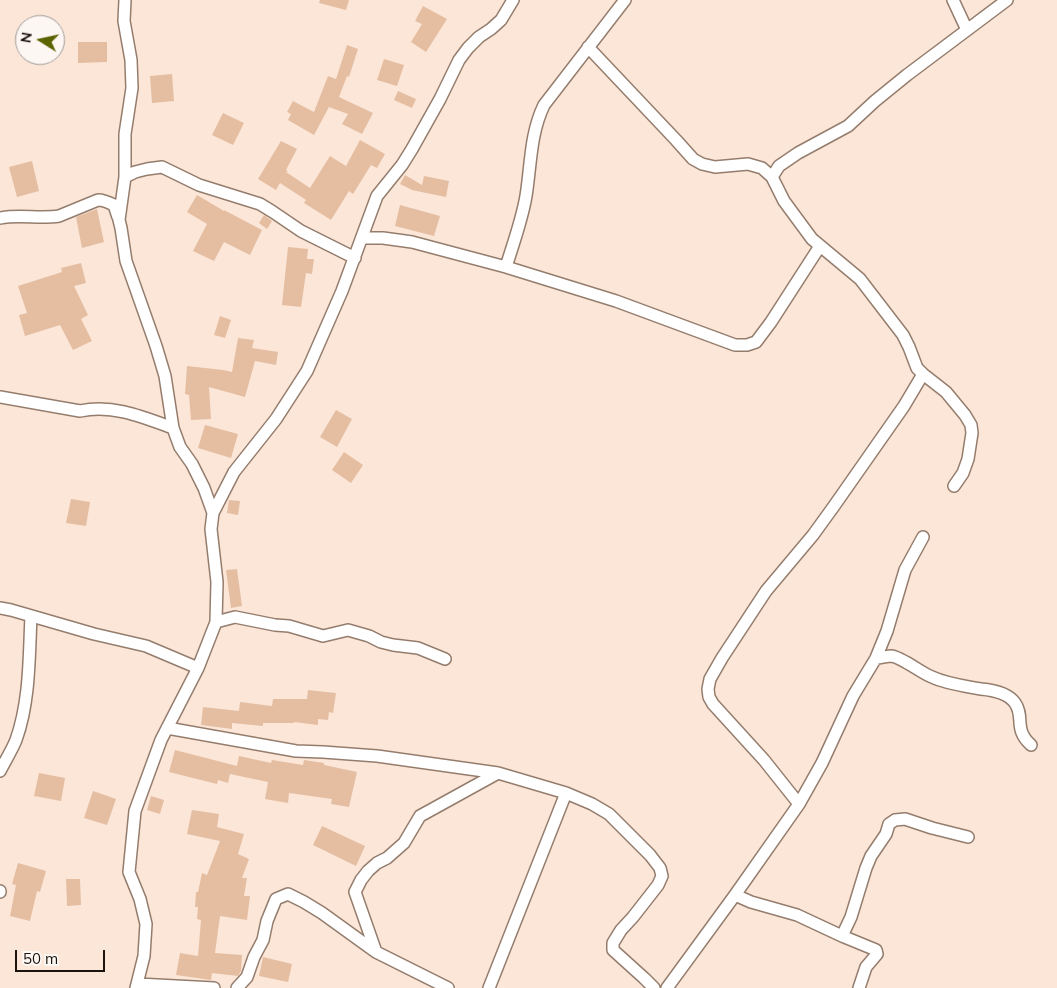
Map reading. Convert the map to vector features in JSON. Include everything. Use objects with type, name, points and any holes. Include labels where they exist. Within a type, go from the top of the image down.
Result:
[{"type":"street","points":[[118,220],[125,177],[125,134],[132,88],[131,60],[124,22],[124,0]]},
{"type":"street","points":[[214,988],[137,986],[144,956],[146,924],[140,899],[129,872],[135,811],[161,740],[198,668],[216,622],[217,582],[211,529],[213,513],[234,472],[276,419],[307,371],[342,291],[377,196],[402,165],[412,149],[432,115],[459,60],[479,37],[501,20],[513,0]]},
{"type":"street","points":[[506,267],[526,196],[538,118],[544,105],[625,0]]},
{"type":"street","points":[[953,0],[966,30]]},
{"type":"street","points":[[772,177],[779,166],[798,152],[848,126],[907,75],[1007,0]]},
{"type":"street","points":[[588,47],[676,140],[692,160],[715,167],[748,164],[762,168],[772,177],[784,201],[812,239],[860,279],[903,335],[910,347],[917,368],[946,392],[971,425],[972,433],[966,468],[954,486]]},
{"type":"street","points":[[125,177],[135,172],[162,167],[199,185],[260,204],[301,231],[355,258]]},
{"type":"street","points":[[0,218],[58,216],[98,200],[108,201],[114,205],[121,228],[126,261],[165,376],[173,428],[180,447],[192,464],[204,488],[213,513]]},
{"type":"street","points":[[362,238],[383,238],[412,242],[506,267],[616,301],[735,345],[747,345],[756,342],[820,246]]},
{"type":"street","points":[[799,804],[764,760],[713,704],[709,697],[710,679],[766,591],[829,513],[904,406],[923,374]]},
{"type":"street","points":[[0,397],[80,410],[102,409],[134,413],[173,428]]},
{"type":"street","points":[[667,988],[799,804],[822,763],[853,696],[876,658],[887,631],[905,570],[923,537]]},
{"type":"street","points":[[0,608],[146,646],[198,668]]},
{"type":"street","points":[[0,771],[15,741],[23,716],[28,678],[31,616]]},
{"type":"street","points":[[216,622],[235,617],[275,626],[289,626],[323,636],[348,630],[369,636],[381,642],[418,648],[445,659]]},
{"type":"street","points":[[876,658],[892,656],[939,680],[992,690],[1008,697],[1015,703],[1022,733],[1031,745]]},
{"type":"street","points":[[167,728],[296,751],[377,756],[498,773],[592,804],[609,814],[650,855],[660,868],[662,876],[658,885],[621,930],[614,943],[613,950],[654,988]]},
{"type":"street","points":[[376,952],[355,892],[361,880],[377,863],[387,858],[404,843],[420,816],[498,773]]},
{"type":"street","points":[[488,988],[566,794]]},
{"type":"street","points":[[842,936],[852,917],[866,868],[886,834],[889,824],[895,820],[905,819],[968,837]]},
{"type":"street","points":[[237,988],[247,977],[254,957],[263,940],[267,921],[276,899],[288,894],[322,913],[376,952],[448,988]]},
{"type":"street","points":[[735,895],[759,905],[797,915],[876,950],[877,954],[866,967],[858,988]]},
{"type":"building","points":[[320,0],[349,0],[346,10],[319,3]]},
{"type":"building","points":[[423,6],[447,19],[426,52],[411,42],[422,24],[415,21]]},
{"type":"building","points":[[78,42],[107,42],[107,62],[78,63]]},
{"type":"building","points":[[347,45],[358,49],[349,77],[347,76],[339,97],[373,113],[362,134],[342,124],[348,114],[329,107],[314,135],[288,120],[291,114],[287,112],[293,101],[314,112],[328,76],[336,79]]},
{"type":"building","points":[[384,59],[404,65],[397,86],[377,80]]},
{"type":"building","points":[[172,74],[174,101],[152,103],[150,76]]},
{"type":"building","points":[[398,91],[416,99],[412,108],[394,100]]},
{"type":"building","points":[[223,113],[244,123],[233,145],[212,135]]},
{"type":"building","points":[[360,140],[385,154],[377,168],[371,165],[353,194],[349,191],[331,220],[304,203],[306,200],[280,183],[276,190],[258,179],[281,141],[297,149],[286,172],[310,188],[330,156],[346,166]]},
{"type":"building","points":[[32,161],[39,191],[17,197],[9,167]]},
{"type":"building","points":[[405,175],[422,185],[424,176],[449,181],[446,197],[412,190],[400,184]]},
{"type":"building","points":[[197,195],[262,230],[250,255],[224,242],[214,261],[193,251],[207,224],[187,212]]},
{"type":"building","points":[[400,205],[440,216],[434,236],[395,226]]},
{"type":"building","points":[[97,209],[104,242],[82,248],[76,217]]},
{"type":"building","points":[[264,215],[272,221],[267,229],[259,223]]},
{"type":"building","points":[[288,247],[308,249],[307,259],[314,259],[312,274],[306,273],[301,307],[282,305]]},
{"type":"building","points":[[81,263],[86,283],[74,286],[88,315],[81,319],[92,341],[73,350],[60,325],[25,336],[19,315],[27,313],[18,286],[62,272],[61,268]]},
{"type":"building","points":[[220,316],[231,320],[225,338],[214,335]]},
{"type":"building","points":[[238,338],[254,340],[252,348],[278,352],[276,365],[255,361],[245,397],[209,387],[211,419],[191,420],[189,395],[185,394],[187,366],[232,372]]},
{"type":"building","points":[[336,410],[352,419],[337,447],[320,437]]},
{"type":"building","points":[[205,425],[238,434],[231,458],[198,448]]},
{"type":"building","points":[[344,452],[363,465],[351,483],[332,470]]},
{"type":"building","points":[[71,499],[90,502],[86,526],[66,523]]},
{"type":"building","points":[[229,500],[240,501],[238,515],[227,513]]},
{"type":"building","points":[[237,569],[242,606],[231,608],[226,570]]},
{"type":"building","points":[[308,690],[336,693],[333,713],[329,712],[328,720],[318,719],[318,725],[294,722],[263,723],[263,726],[232,723],[232,729],[201,725],[203,707],[239,711],[240,702],[272,706],[273,699],[307,699]]},
{"type":"building","points":[[175,750],[237,766],[239,756],[271,763],[272,760],[303,765],[304,760],[357,772],[349,807],[331,804],[332,799],[289,793],[288,803],[265,799],[268,782],[230,774],[228,783],[218,780],[217,784],[169,772]]},
{"type":"building","points":[[39,773],[65,778],[61,801],[34,796]]},
{"type":"building","points":[[93,791],[116,799],[107,825],[84,818]]},
{"type":"building","points":[[151,796],[164,800],[160,814],[147,810]]},
{"type":"building","points":[[192,810],[219,814],[217,827],[244,834],[238,854],[249,859],[242,878],[247,878],[244,896],[250,896],[247,920],[220,916],[215,953],[242,955],[241,971],[238,976],[212,973],[211,980],[176,975],[180,953],[198,956],[201,920],[197,919],[198,907],[195,907],[196,892],[198,892],[202,873],[207,875],[220,841],[187,834]]},
{"type":"building","points":[[322,826],[365,846],[356,866],[313,845]]},
{"type":"building","points":[[18,863],[46,871],[40,892],[37,891],[30,921],[10,916],[16,885],[12,884]]},
{"type":"building","points":[[66,879],[80,879],[81,905],[67,906]]},
{"type":"building","points":[[263,957],[292,964],[288,982],[259,976]]}]
